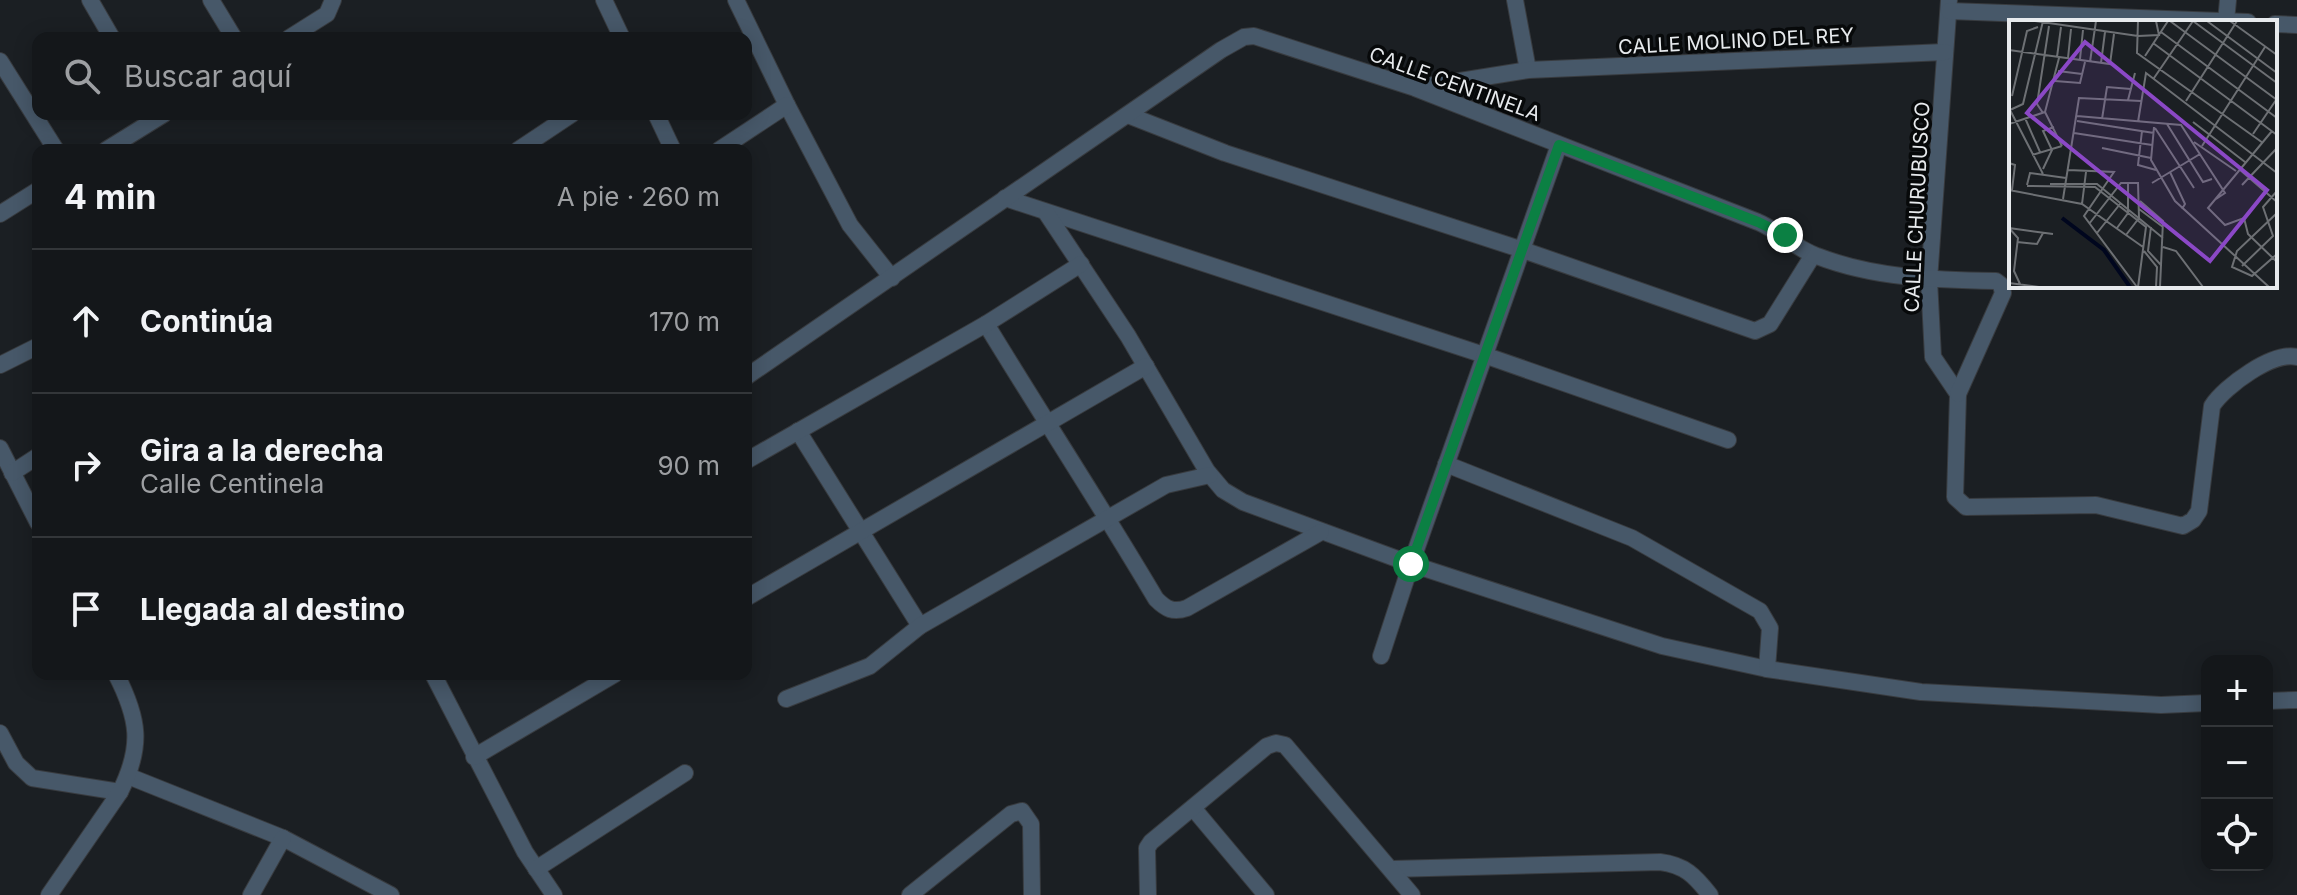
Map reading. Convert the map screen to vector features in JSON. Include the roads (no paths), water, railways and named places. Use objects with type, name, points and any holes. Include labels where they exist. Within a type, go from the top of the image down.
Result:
[{"type":"street","points":[[90,0],[109,32]]},
{"type":"street","points":[[211,0],[230,32]]},
{"type":"street","points":[[298,32],[327,14],[333,0]]},
{"type":"street","points":[[604,0],[619,32]]},
{"type":"street","points":[[736,0],[752,32]]},
{"type":"street","points":[[1515,0],[1528,70]]},
{"type":"street","points":[[2226,20],[2228,0]]},
{"type":"street","points":[[1949,6],[2211,20]]},
{"type":"street","name":"CALLE CHURUBUSCO","points":[[1949,6],[1929,280],[1933,357],[1958,394]]},
{"type":"street","points":[[2277,24],[2297,25]]},
{"type":"street","points":[[752,33],[850,225],[892,278]]},
{"type":"street","name":"CALLE CENTINELA","points":[[1128,115],[1232,43],[1254,36],[1415,88],[1767,226],[1813,255],[1864,271],[1929,280],[1996,281],[2003,293],[1958,394]]},
{"type":"street","name":"CALLE MOLINO DEL REY","points":[[1415,88],[1528,70],[1945,52]]},
{"type":"street","points":[[0,61],[32,112]]},
{"type":"street","points":[[728,144],[787,105]]},
{"type":"street","points":[[752,373],[1128,115],[1225,153],[1523,250],[1755,331],[1770,324],[1813,255]]},
{"type":"street","points":[[37,120],[52,144]]},
{"type":"street","points":[[121,144],[152,120]]},
{"type":"street","points":[[527,144],[563,120]]},
{"type":"street","points":[[659,120],[670,144]]},
{"type":"street","points":[[1381,656],[1559,145]]},
{"type":"street","points":[[0,214],[32,194]]},
{"type":"street","points":[[1005,198],[1484,355],[1728,440]]},
{"type":"street","points":[[1047,214],[1146,366],[1210,475],[1233,497],[1411,564],[1662,646],[1767,669],[1921,692],[2161,705],[2201,703]]},
{"type":"street","points":[[752,458],[986,324],[1081,264]]},
{"type":"street","points":[[986,324],[1156,599],[1171,611],[1187,608],[1321,532]]},
{"type":"street","points":[[0,365],[32,349]]},
{"type":"street","points":[[1958,394],[1954,469],[1955,497],[1959,503],[1966,507],[2096,505],[2183,526],[2193,520],[2199,511],[2212,406],[2219,396],[2276,358],[2297,357]]},
{"type":"street","points":[[752,595],[1146,366]]},
{"type":"street","points":[[798,431],[920,626]]},
{"type":"street","points":[[0,448],[32,511]]},
{"type":"street","points":[[12,473],[32,460]]},
{"type":"street","points":[[1446,464],[1632,538],[1760,611],[1770,628],[1767,669]]},
{"type":"street","points":[[786,699],[870,666],[920,626],[1166,485],[1210,475]]},
{"type":"street","points":[[49,895],[128,776],[137,734],[132,711],[119,680]]},
{"type":"street","points":[[436,680],[474,757],[536,869],[554,895]]},
{"type":"street","points":[[474,757],[605,680]]},
{"type":"street","points":[[2273,701],[2297,700]]},
{"type":"street","points":[[0,733],[16,763],[32,778],[120,792]]},
{"type":"street","points":[[1148,895],[1147,848],[1151,842],[1267,746],[1276,743],[1285,745],[1412,895]]},
{"type":"street","points":[[536,869],[685,773]]},
{"type":"street","points":[[128,776],[283,838],[391,895]]},
{"type":"street","points":[[1193,808],[1266,895]]},
{"type":"street","points":[[910,895],[1011,814],[1022,811],[1031,824],[1032,895]]},
{"type":"street","points":[[251,895],[283,838]]},
{"type":"street","points":[[1391,869],[1660,862],[1678,864],[1692,873],[1710,895]]}]
